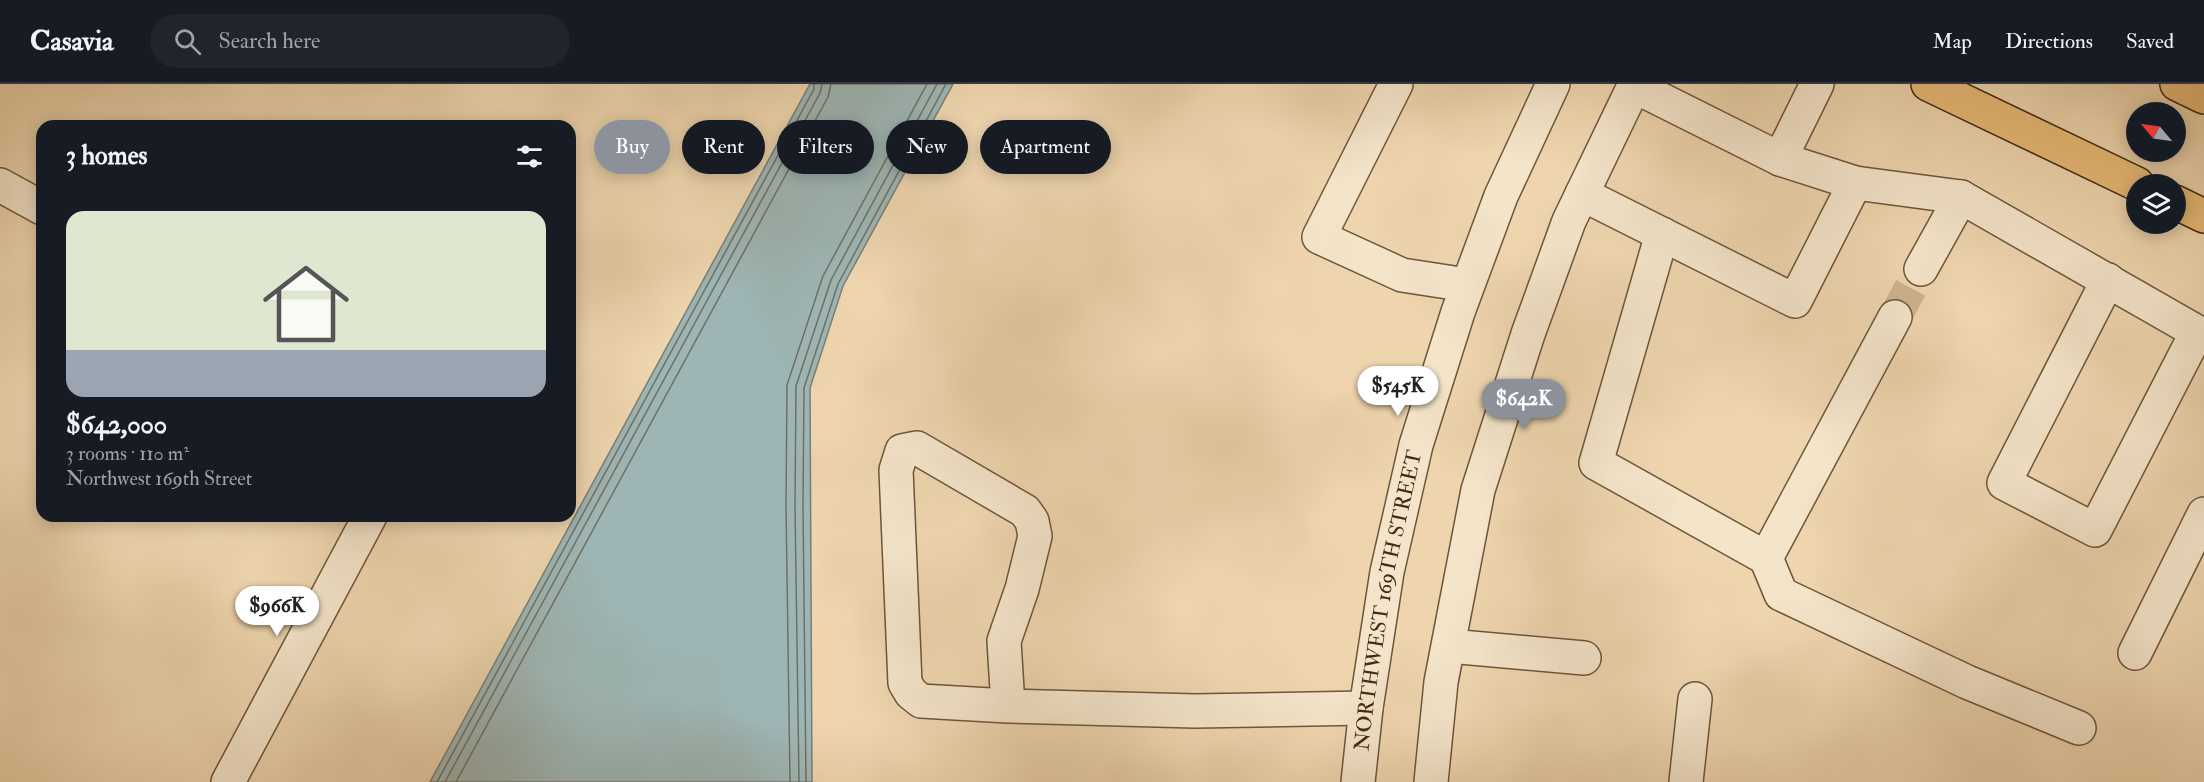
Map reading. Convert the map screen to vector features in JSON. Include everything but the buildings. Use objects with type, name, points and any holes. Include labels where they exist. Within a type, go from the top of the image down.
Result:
[{"type":"main road","points":[[1928,84],[2126,179]]},
{"type":"main road","points":[[2177,84],[2204,97]]},
{"type":"main road","points":[[2186,207],[2204,216]]},
{"type":"street","points":[[1396,84],[1319,237],[1402,275],[1467,285]]},
{"type":"street","name":"NORTHWEST 169TH STREET","points":[[1358,782],[1366,708],[1387,572],[1416,445],[1467,285],[1501,196],[1552,84]]},
{"type":"street","points":[[1780,159],[1817,84]]},
{"type":"street","points":[[1431,782],[1441,682],[1478,490],[1528,334],[1569,221],[1634,85],[1780,159],[1855,183],[1961,197],[2108,280],[2200,334],[2095,530],[2004,483],[2108,280]]},
{"type":"street","points":[[1582,194],[1795,301],[1855,183]]},
{"type":"street","points":[[0,185],[36,205]]},
{"type":"street","points":[[1921,269],[1961,197]]},
{"type":"street","points":[[1662,234],[1596,463],[1766,558],[1781,594],[1967,682],[2079,728]]},
{"type":"street","points":[[1766,558],[1895,317]]},
{"type":"street","points":[[1008,706],[1004,640],[1022,589],[1035,537],[1032,521],[1025,511],[917,448],[902,451],[896,470],[905,683],[911,693],[921,701],[1008,706],[1195,711],[1366,708]]},
{"type":"street","points":[[2135,653],[2204,513]]},
{"type":"street","points":[[228,782],[367,522]]},
{"type":"street","points":[[1449,646],[1584,658]]},
{"type":"street","points":[[1686,782],[1695,699]]},
{"type":"water","points":[[810,84],[953,84],[933,120],[886,120],[886,174],[904,174],[843,286],[810,388],[812,782],[430,782],[572,522],[576,522],[576,514],[761,174],[765,174],[765,167],[777,145],[777,174],[874,174],[874,120],[790,120]]},
{"type":"tunnel","points":[[1895,317],[1921,269]]}]
